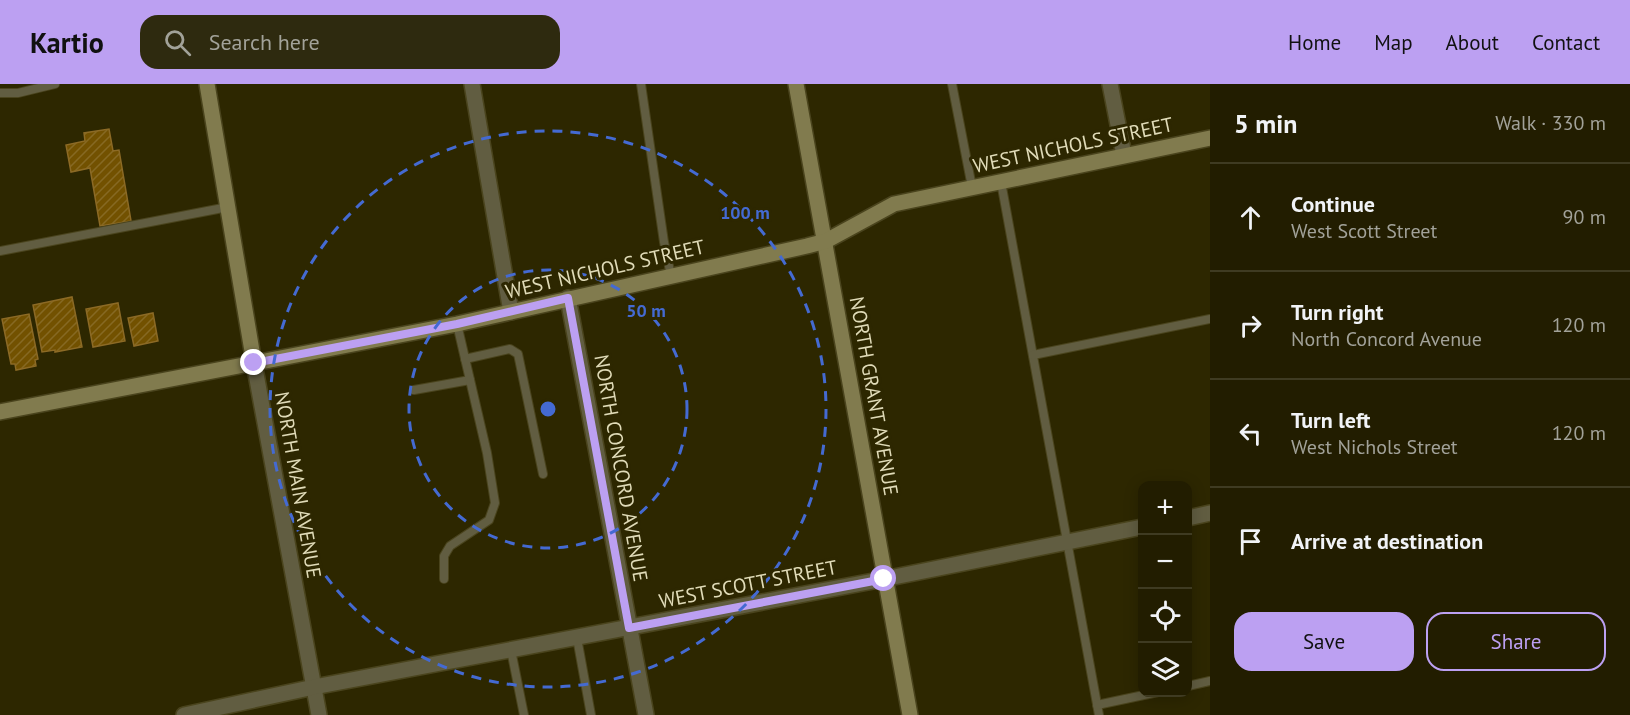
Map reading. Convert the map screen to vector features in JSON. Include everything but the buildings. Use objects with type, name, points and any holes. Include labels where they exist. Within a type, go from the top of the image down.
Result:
[{"type":"street","name":"NORTH MAIN AVENUE","points":[[207,84],[254,363],[319,715]]},
{"type":"street","points":[[472,84],[511,312]]},
{"type":"street","name":"NORTH GRANT AVENUE","points":[[796,84],[910,715]]},
{"type":"street","points":[[1110,84],[1124,155]]},
{"type":"street","name":"WEST NICHOLS STREET","points":[[0,412],[457,324],[825,242],[894,204],[1210,138]]},
{"type":"street","name":"NORTH CONCORD AVENUE","points":[[568,298],[646,715]]},
{"type":"street","points":[[1192,517],[1210,513]]},
{"type":"street","name":"WEST SCOTT STREET","points":[[184,715],[314,687],[884,579],[1138,528]]},
{"type":"lane","points":[[0,93],[55,84]]},
{"type":"lane","points":[[641,84],[671,276]]},
{"type":"lane","points":[[952,84],[972,187]]},
{"type":"lane","points":[[1000,182],[1099,715]]},
{"type":"lane","points":[[0,251],[228,207]]},
{"type":"lane","points":[[1033,355],[1210,320]]},
{"type":"lane","points":[[444,579],[444,556],[450,546],[489,520],[495,502],[488,453],[457,324]]},
{"type":"lane","points":[[465,359],[510,349],[518,354],[543,474]]},
{"type":"lane","points":[[414,390],[470,380]]},
{"type":"lane","points":[[577,638],[591,715]]},
{"type":"lane","points":[[511,650],[524,715]]},
{"type":"lane","points":[[1192,685],[1210,681]]},
{"type":"lane","points":[[1097,705],[1138,697]]},
{"type":"route","points":[[254,363],[457,324],[568,298],[629,628],[884,579]]}]
